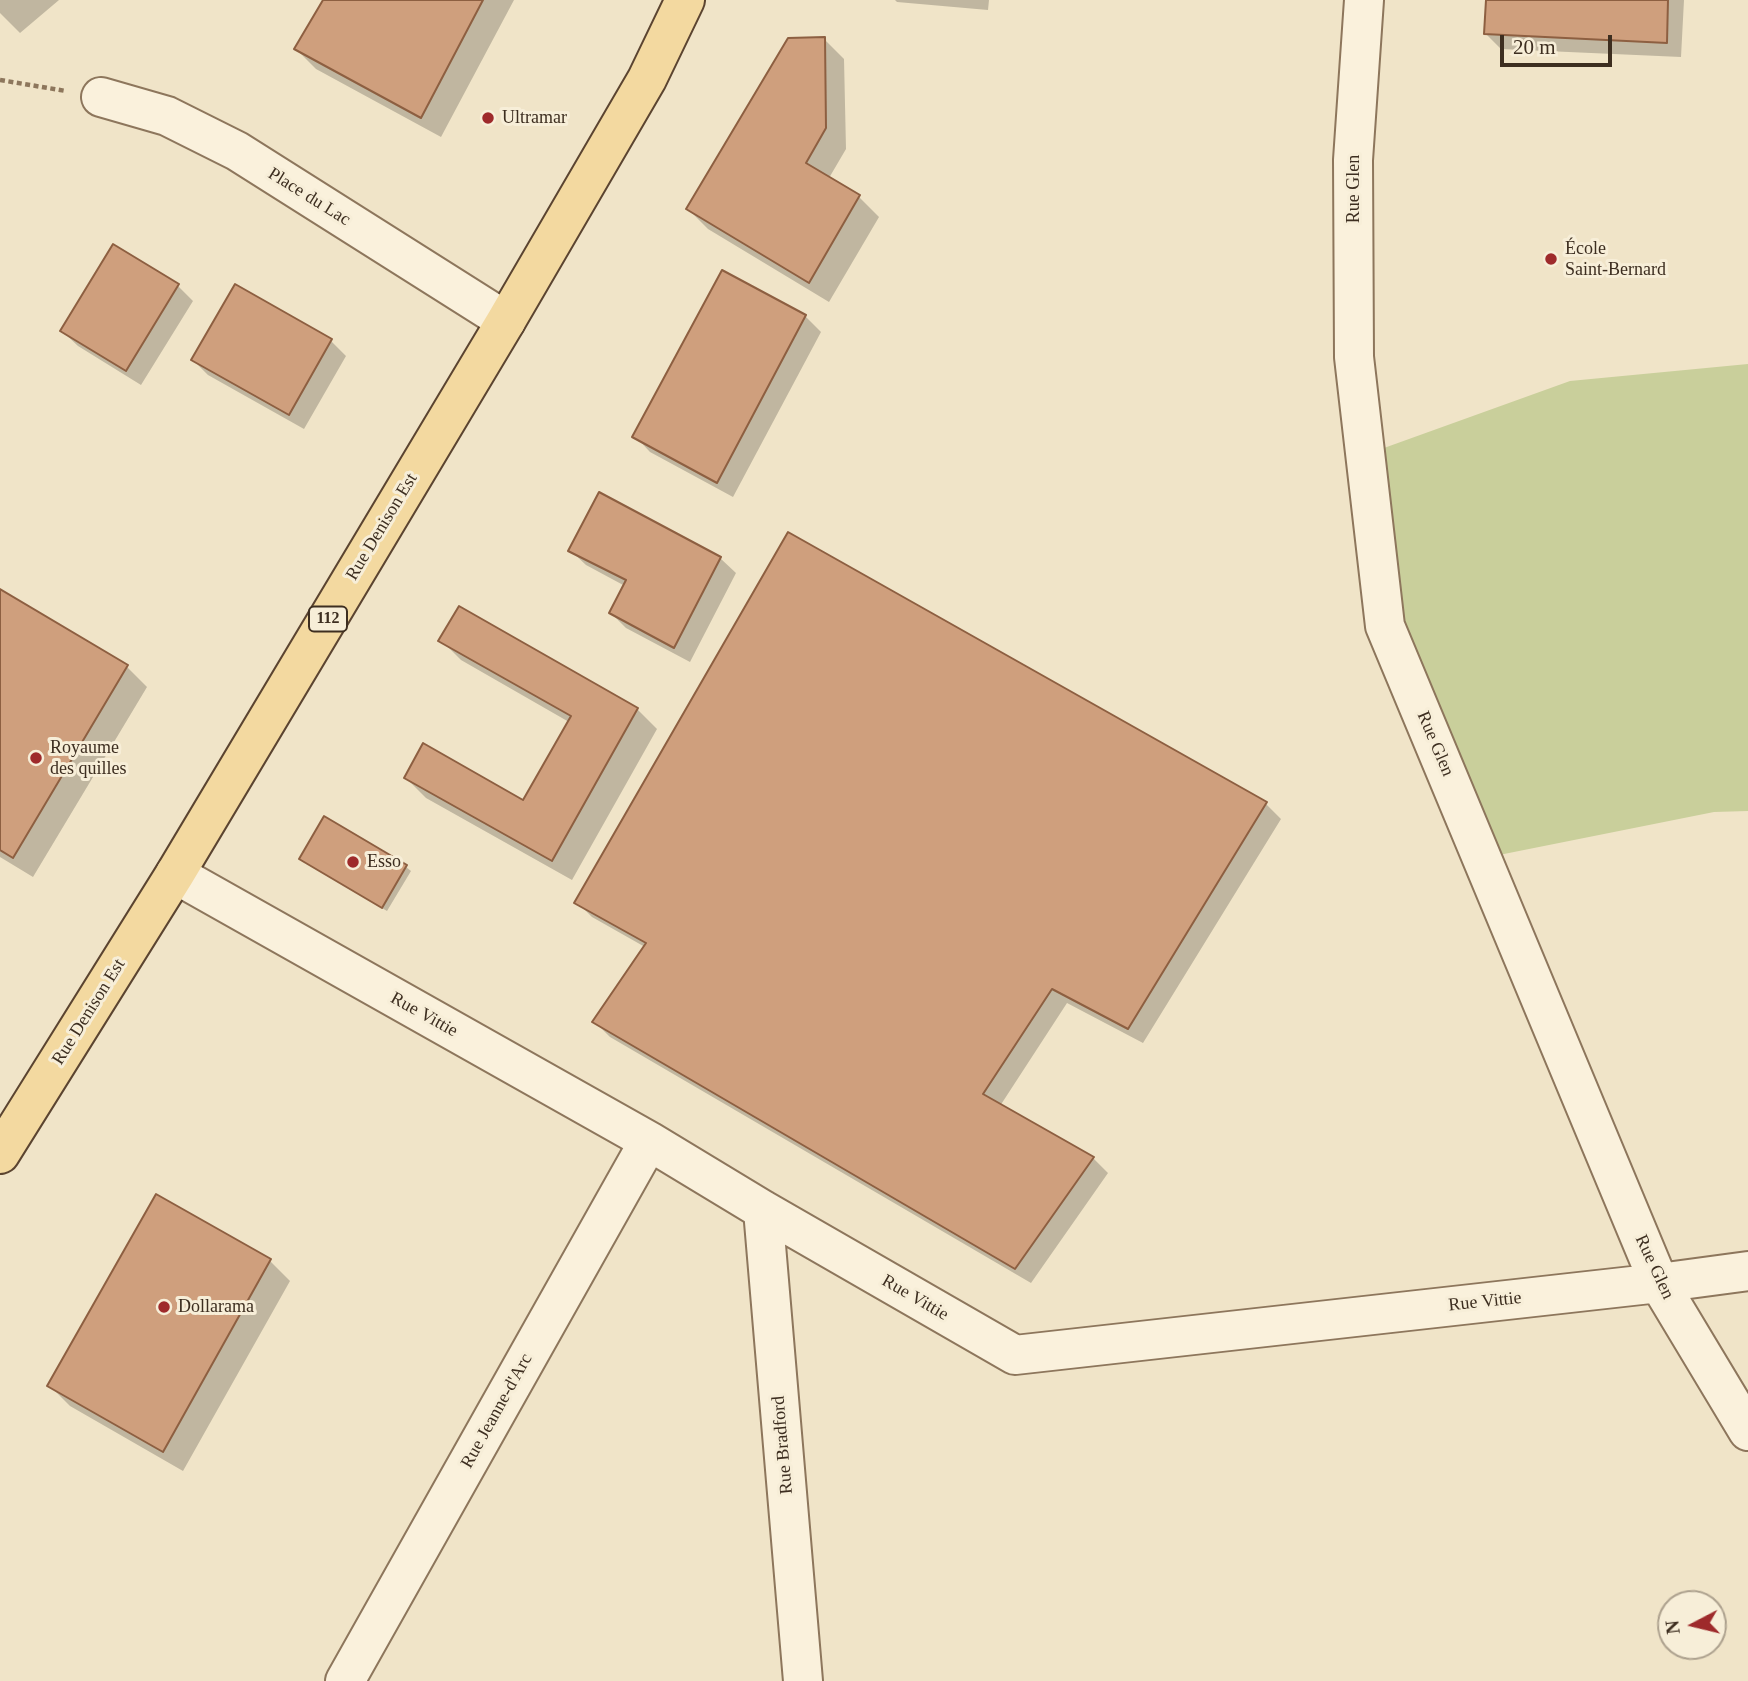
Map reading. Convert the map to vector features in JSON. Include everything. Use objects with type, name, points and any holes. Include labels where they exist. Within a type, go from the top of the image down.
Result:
[{"type":"main road","name":"Rue Denison Est","points":[[0,1154],[175,874],[506,321],[647,79],[685,0]]},
{"type":"main road","points":[[647,79],[703,0]]},
{"type":"street","name":"Rue Glen","points":[[1364,0],[1353,160],[1354,357],[1385,625],[1659,1283],[1748,1431]]},
{"type":"street","name":"Place du Lac","points":[[101,97],[167,116],[237,151],[506,321]]},
{"type":"street","name":"Rue Vittie","points":[[175,874],[649,1142],[1015,1355],[1748,1271]]},
{"type":"street","name":"Rue Jeanne-d'Arc","points":[[345,1681],[649,1142]]},
{"type":"street","name":"Rue Bradford","points":[[763,1209],[803,1681]]},
{"type":"path","points":[[0,80],[101,97]]},
{"type":"green space","points":[[1748,364],[1748,811],[1714,812],[1464,862],[1359,457],[1570,381]]},
{"type":"building","points":[[323,0],[483,0],[421,118],[294,49]]},
{"type":"building","points":[[1486,0],[1668,0],[1667,43],[1484,34]]},
{"type":"building","points":[[825,37],[826,128],[806,163],[860,195],[809,283],[686,209],[788,38]]},
{"type":"building","points":[[113,244],[179,284],[126,371],[60,331]]},
{"type":"building","points":[[722,270],[806,315],[717,483],[632,437]]},
{"type":"building","points":[[235,284],[332,339],[289,415],[191,360]]},
{"type":"building","points":[[599,492],[721,557],[674,648],[609,613],[626,580],[568,551]]},
{"type":"building","points":[[788,532],[1267,802],[1128,1029],[1052,989],[983,1094],[1094,1157],[1015,1269],[592,1022],[646,943],[574,903]]},
{"type":"building","name":"Royaume des quilles","points":[[0,589],[128,665],[13,858],[0,850]]},
{"type":"building","points":[[459,606],[638,708],[552,861],[404,778],[423,743],[523,800],[571,716],[438,641]]},
{"type":"building","name":"Esso","points":[[324,816],[407,865],[382,908],[299,859]]},
{"type":"building","points":[[156,1194],[271,1259],[163,1452],[47,1386]]},
{"type":"place","name":"Ultramar","points":[[488,118]]},
{"type":"place","name":"École Saint-Bernard","points":[[1551,259]]},
{"type":"place","name":"Royaume des quilles","points":[[36,758]]},
{"type":"place","name":"Esso","points":[[353,862]]},
{"type":"place","name":"Dollarama","points":[[164,1307]]}]
